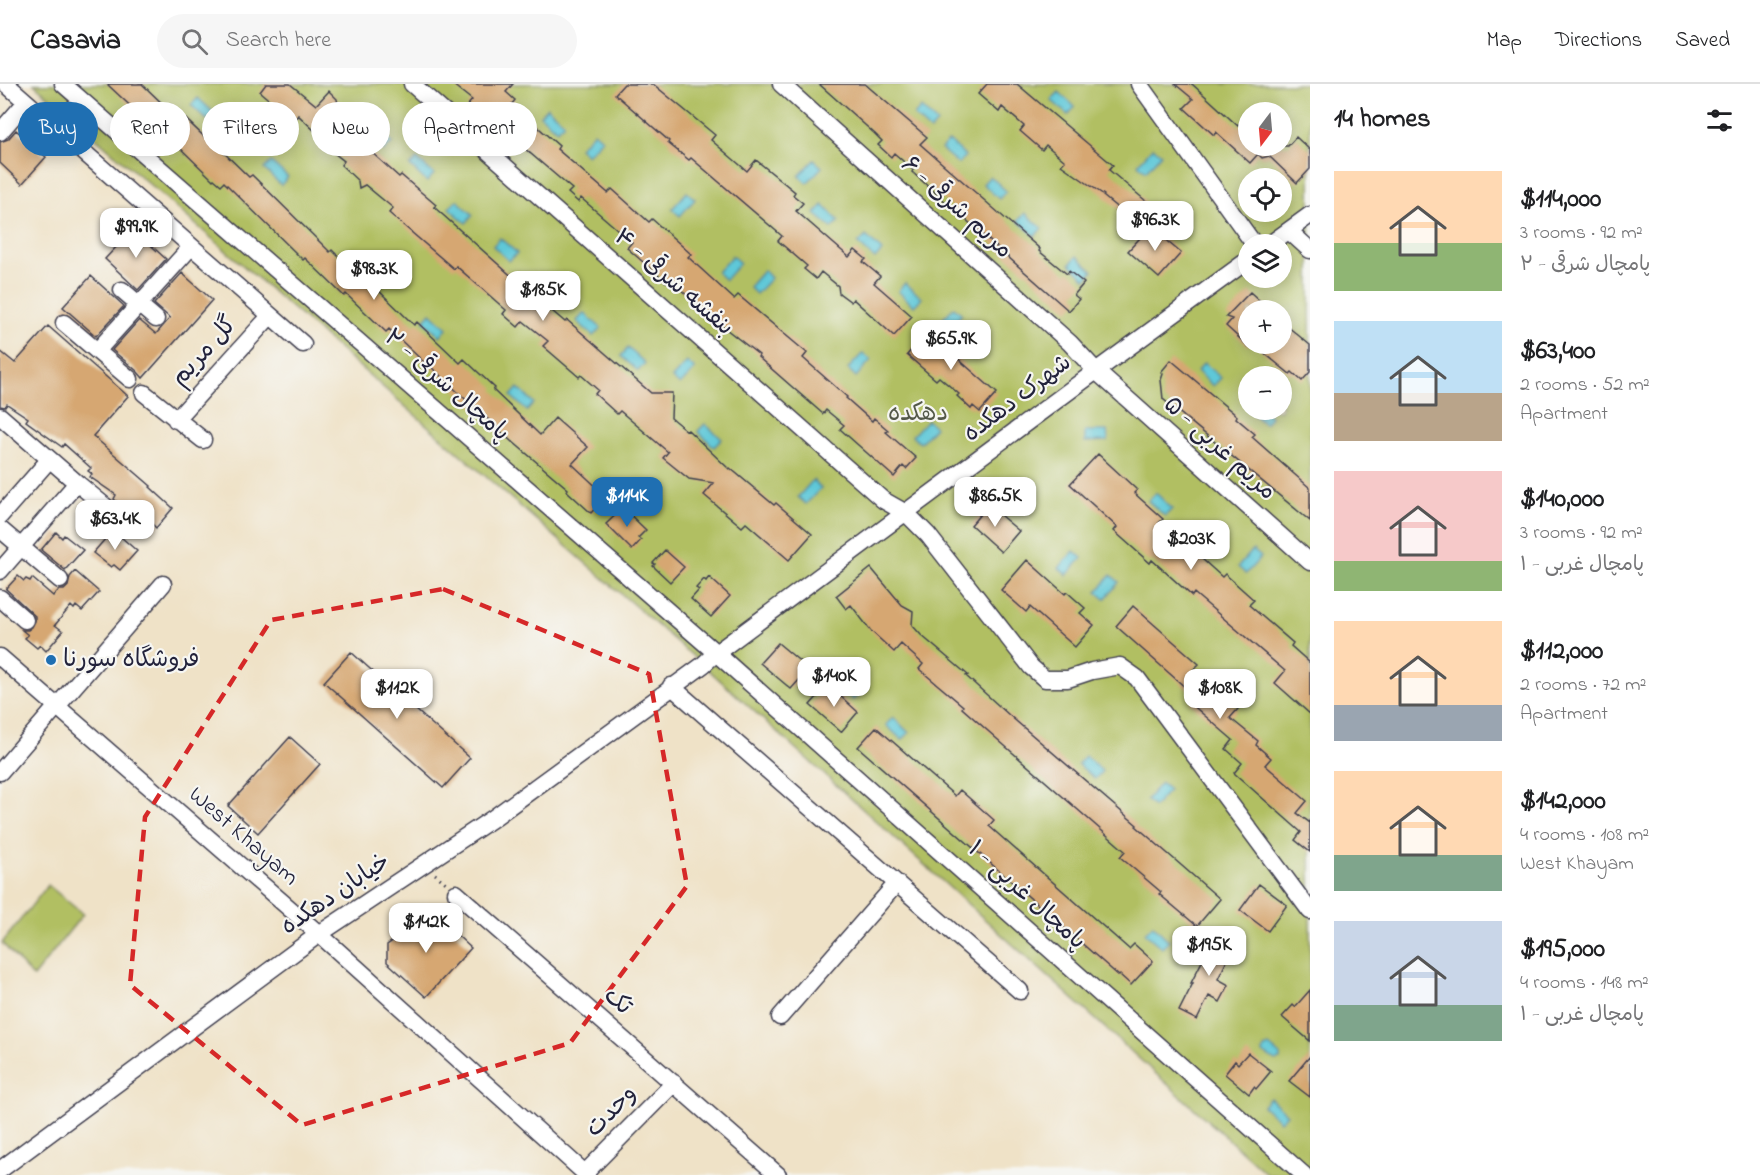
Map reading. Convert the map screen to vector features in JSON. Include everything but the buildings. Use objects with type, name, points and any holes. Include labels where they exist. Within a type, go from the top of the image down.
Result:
[{"type":"street","points":[[6,84],[26,102]]},
{"type":"street","name":"پامچال شرقی - ۲","points":[[63,84],[716,653]]},
{"type":"street","name":"بنفشه شرقی - ۴","points":[[412,84],[883,500],[906,513],[928,535],[1031,667],[1045,679],[1068,679],[1092,671],[1120,666],[1137,678],[1310,911]]},
{"type":"street","name":"مریم شرقی - ۶","points":[[781,84],[1062,335],[1096,371]]},
{"type":"street","points":[[1139,84],[1247,234]]},
{"type":"street","points":[[0,132],[18,111]]},
{"type":"street","points":[[87,156],[303,344]]},
{"type":"street","points":[[1285,234],[1310,215]]},
{"type":"street","points":[[1289,231],[1310,250]]},
{"type":"street","points":[[97,351],[191,247]]},
{"type":"street","name":"شهرک دهکده","points":[[703,665],[716,653],[1238,267]]},
{"type":"street","points":[[122,290],[156,319]]},
{"type":"street","name":"گل مریم","points":[[176,420],[270,316]]},
{"type":"street","points":[[64,323],[130,379]]},
{"type":"street","name":"مریم غربی - ۵","points":[[1096,371],[1310,562]]},
{"type":"street","points":[[144,393],[203,440]]},
{"type":"street","points":[[0,416],[128,525]]},
{"type":"street","points":[[0,516],[49,460]]},
{"type":"street","points":[[0,571],[77,483]]},
{"type":"street","points":[[0,530],[60,580]]},
{"type":"street","points":[[0,772],[164,584]]},
{"type":"street","points":[[0,598],[25,620]]},
{"type":"street","name":"پامچال غربی - ۱","points":[[716,653],[1304,1175]]},
{"type":"street","name":"West Khayam","points":[[0,657],[319,934],[586,1174]]},
{"type":"street","name":"خیابان دهکده","points":[[0,1170],[319,934],[492,819],[671,686],[703,665]]},
{"type":"street","points":[[671,686],[1020,990]]},
{"type":"street","points":[[780,1017],[897,883]]},
{"type":"street","name":"تک","points":[[456,893],[778,1175]]},
{"type":"street","name":"وحدت","points":[[586,1174],[674,1083]]},
{"type":"path","points":[[425,864],[456,893]]},
{"type":"highlighted area","points":[[443,589],[649,674],[687,886],[570,1043],[302,1125],[130,985],[145,817],[271,620]]},
{"type":"green space","name":"دهکده","points":[[34,84],[1310,84],[1310,1175],[1268,1175],[703,665],[117,156],[190,156],[190,102],[110,102],[110,150],[98,140],[98,102],[55,102]]},
{"type":"green space","points":[[48,885],[83,914],[33,977],[2,943]]},
{"type":"water","points":[[1059,92],[1075,107],[1068,115],[1051,100]]},
{"type":"water","points":[[198,98],[202,102],[202,115],[191,105]]},
{"type":"water","points":[[547,107],[564,123],[557,130],[540,115]]},
{"type":"water","points":[[921,108],[937,123],[930,131],[914,116]]},
{"type":"water","points":[[594,132],[602,139],[587,155],[579,148]]},
{"type":"water","points":[[949,141],[965,156],[958,164],[941,149]]},
{"type":"water","points":[[1153,147],[1161,154],[1146,171],[1138,164]]},
{"type":"water","points":[[417,159],[434,174],[427,182],[410,166]]},
{"type":"water","points":[[814,160],[822,167],[807,183],[799,176]]},
{"type":"water","points":[[271,162],[288,177],[281,185],[264,169]]},
{"type":"water","points":[[990,176],[1006,191],[999,199],[983,184]]},
{"type":"water","points":[[687,192],[695,199],[680,216],[672,209]]},
{"type":"water","points":[[457,200],[473,215],[466,223],[449,208]]},
{"type":"water","points":[[823,205],[839,221],[832,228],[815,214]]},
{"type":"water","points":[[1025,213],[1042,228],[1035,236],[1018,221]]},
{"type":"water","points":[[866,236],[882,251],[875,259],[858,244]]},
{"type":"water","points":[[500,238],[517,253],[509,261],[493,246]]},
{"type":"water","points":[[732,256],[740,263],[725,280],[717,272]]},
{"type":"water","points":[[1077,256],[1093,271],[1086,279],[1070,264]]},
{"type":"water","points":[[764,270],[771,278],[756,294],[749,287]]},
{"type":"water","points":[[905,283],[922,298],[914,306],[898,291]]},
{"type":"water","points":[[954,307],[962,314],[947,330],[939,323]]},
{"type":"water","points":[[431,313],[447,328],[440,336],[424,321]]},
{"type":"water","points":[[584,313],[601,328],[593,336],[577,321]]},
{"type":"water","points":[[628,348],[645,363],[638,371],[621,356]]},
{"type":"water","points":[[863,353],[871,360],[856,377],[848,369]]},
{"type":"water","points":[[687,362],[695,369],[680,385],[672,378]]},
{"type":"water","points":[[1204,363],[1221,378],[1213,386],[1197,371]]},
{"type":"water","points":[[518,388],[534,403],[527,411],[511,396]]},
{"type":"water","points":[[927,420],[935,427],[920,443],[912,436]]},
{"type":"water","points":[[705,424],[722,439],[714,447],[698,431]]},
{"type":"water","points":[[1085,431],[1107,431],[1108,441],[1085,442]]},
{"type":"water","points":[[813,480],[821,488],[806,504],[798,497]]},
{"type":"water","points":[[1156,493],[1172,509],[1165,516],[1148,501]]},
{"type":"water","points":[[1253,550],[1261,557],[1246,574],[1238,567]]},
{"type":"water","points":[[1074,551],[1082,558],[1067,575],[1059,568]]},
{"type":"water","points":[[1111,575],[1119,582],[1105,599],[1097,592]]},
{"type":"water","points":[[844,677],[861,692],[853,700],[837,685]]},
{"type":"water","points":[[893,717],[909,733],[902,740],[886,725]]},
{"type":"water","points":[[1085,756],[1102,771],[1095,779],[1078,764]]},
{"type":"water","points":[[1161,783],[1169,790],[1154,807],[1146,800]]},
{"type":"water","points":[[1153,925],[1169,941],[1162,948],[1145,933]]},
{"type":"water","points":[[1269,1046],[1280,1055],[1280,1060],[1275,1061],[1263,1053],[1264,1048]]},
{"type":"water","points":[[1270,1098],[1287,1114],[1280,1121],[1263,1106]]},
{"type":"place","name":"فروشگاه سورنا","points":[[51,660]]}]
